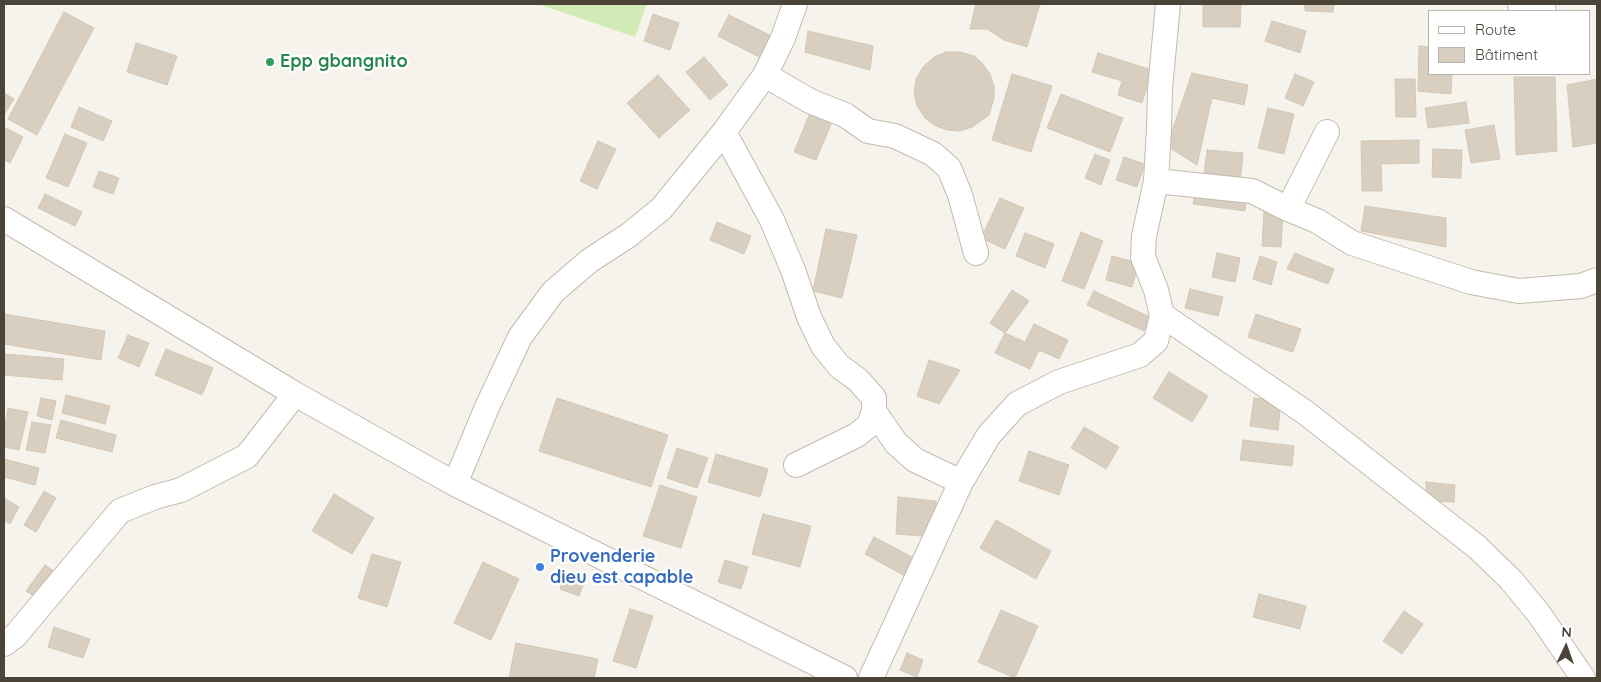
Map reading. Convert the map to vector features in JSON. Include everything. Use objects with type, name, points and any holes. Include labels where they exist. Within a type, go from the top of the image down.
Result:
[{"type":"street","points":[[456,484],[487,407],[520,337],[553,292],[589,261],[629,235],[661,210],[724,132],[765,75],[783,38],[795,4]]},
{"type":"street","points":[[871,678],[961,482],[988,435],[1017,404],[1059,382],[1140,355],[1156,341],[1162,315],[1156,290],[1143,258],[1144,236],[1156,181],[1160,89],[1168,4]]},
{"type":"street","points":[[1520,4],[1522,7],[1538,10]]},
{"type":"street","points":[[765,75],[810,101],[844,115],[868,131],[896,136],[933,154],[949,168],[960,195],[976,254]]},
{"type":"street","points":[[724,132],[772,220],[822,346],[839,366],[858,380],[874,398],[874,411],[869,425],[857,435],[796,465]]},
{"type":"street","points":[[1288,209],[1327,132]]},
{"type":"street","points":[[1156,181],[1252,190],[1317,222],[1352,243],[1471,282],[1519,291],[1581,286],[1597,280]]},
{"type":"street","points":[[6,226],[295,394],[456,484],[845,678]]},
{"type":"street","points":[[1162,315],[1306,414],[1478,547],[1511,580],[1539,614],[1583,678]]},
{"type":"street","points":[[4,644],[15,636],[120,511],[155,497],[181,490],[247,456],[295,394]]},
{"type":"street","points":[[874,411],[896,443],[915,460],[961,482]]},
{"type":"green space","points":[[538,4],[647,4],[635,37]]},
{"type":"building","points":[[976,4],[1040,4],[1027,47],[1004,40],[987,29],[970,29]]},
{"type":"building","points":[[1203,4],[1241,4],[1240,27],[1203,27]]},
{"type":"building","points":[[1305,4],[1334,4],[1333,12],[1305,11]]},
{"type":"building","points":[[64,12],[94,28],[37,135],[8,119]]},
{"type":"building","points":[[653,14],[679,23],[670,50],[644,41]]},
{"type":"building","points":[[729,15],[778,39],[767,61],[718,36]]},
{"type":"building","points":[[1272,21],[1306,31],[1300,53],[1265,41]]},
{"type":"building","points":[[808,31],[873,46],[870,70],[805,52]]},
{"type":"building","points":[[136,43],[177,56],[167,85],[127,72]]},
{"type":"building","points":[[1419,46],[1428,47],[1428,75],[1452,75],[1451,94],[1418,91]]},
{"type":"building","points":[[946,52],[960,52],[974,56],[990,74],[994,86],[994,98],[989,115],[972,127],[960,131],[947,130],[936,126],[925,118],[917,106],[914,93],[916,79],[923,67],[934,57]]},
{"type":"building","points":[[1098,53],[1152,70],[1142,103],[1118,95],[1122,81],[1092,72]]},
{"type":"building","points":[[704,57],[728,85],[710,100],[686,72]]},
{"type":"building","points":[[1192,73],[1248,85],[1244,105],[1212,98],[1197,165],[1167,146]]},
{"type":"building","points":[[1012,74],[1052,86],[1031,152],[992,140]]},
{"type":"building","points":[[1295,74],[1314,82],[1303,106],[1285,98]]},
{"type":"building","points":[[658,75],[690,110],[659,138],[627,103]]},
{"type":"building","points":[[1514,77],[1555,77],[1557,151],[1516,155]]},
{"type":"building","points":[[1395,79],[1415,79],[1416,117],[1396,117]]},
{"type":"building","points":[[1597,79],[1597,143],[1573,147],[1567,85]]},
{"type":"building","points":[[4,93],[14,99],[4,115]]},
{"type":"building","points":[[1061,94],[1123,118],[1110,152],[1047,128]]},
{"type":"building","points":[[1466,102],[1469,123],[1428,128],[1425,108]]},
{"type":"building","points":[[79,107],[112,121],[103,141],[71,127]]},
{"type":"building","points":[[812,108],[834,117],[816,160],[794,152]]},
{"type":"building","points":[[1268,108],[1294,114],[1284,154],[1258,148]]},
{"type":"building","points":[[1494,125],[1500,159],[1471,163],[1465,130]]},
{"type":"building","points":[[4,127],[23,137],[10,163],[4,160]]},
{"type":"building","points":[[65,134],[87,143],[68,187],[46,178]]},
{"type":"building","points":[[1419,140],[1419,163],[1381,164],[1382,191],[1362,191],[1361,141]]},
{"type":"building","points":[[598,141],[616,149],[597,189],[580,181]]},
{"type":"building","points":[[1433,149],[1462,150],[1461,178],[1432,177]]},
{"type":"building","points":[[1207,150],[1243,153],[1240,183],[1203,182]]},
{"type":"building","points":[[1095,154],[1110,160],[1101,185],[1085,178]]},
{"type":"building","points":[[1124,157],[1145,164],[1137,187],[1116,180]]},
{"type":"building","points":[[99,171],[119,178],[113,194],[93,187]]},
{"type":"building","points":[[1195,188],[1247,196],[1245,211],[1193,204]]},
{"type":"building","points":[[45,194],[82,212],[75,226],[38,208]]},
{"type":"building","points":[[1000,198],[1024,208],[1005,249],[981,238]]},
{"type":"building","points":[[1365,206],[1446,218],[1446,247],[1361,231]]},
{"type":"building","points":[[1264,211],[1283,213],[1281,247],[1262,246]]},
{"type":"building","points":[[717,222],[751,236],[744,254],[710,240]]},
{"type":"building","points":[[826,229],[857,235],[842,298],[813,291]]},
{"type":"building","points":[[1081,232],[1103,241],[1084,289],[1062,281]]},
{"type":"building","points":[[1025,233],[1054,244],[1045,268],[1016,256]]},
{"type":"building","points":[[1217,253],[1240,258],[1235,282],[1212,277]]},
{"type":"building","points":[[1295,253],[1334,269],[1328,284],[1287,269]]},
{"type":"building","points":[[1112,256],[1139,263],[1132,287],[1106,280]]},
{"type":"building","points":[[1260,256],[1277,262],[1271,285],[1253,279]]},
{"type":"building","points":[[1190,289],[1223,297],[1218,316],[1185,308]]},
{"type":"building","points":[[1012,290],[1029,301],[1005,333],[990,323]]},
{"type":"building","points":[[1094,291],[1150,317],[1144,331],[1087,305]]},
{"type":"building","points":[[4,314],[105,331],[101,360],[4,344]]},
{"type":"building","points":[[1256,314],[1301,329],[1293,352],[1248,337]]},
{"type":"building","points":[[1034,324],[1068,340],[1059,359],[1039,350],[1030,369],[995,353],[1005,333],[1025,342]]},
{"type":"building","points":[[128,335],[149,343],[139,367],[118,358]]},
{"type":"building","points":[[166,349],[213,368],[202,395],[155,375]]},
{"type":"building","points":[[4,354],[64,359],[62,380],[4,375]]},
{"type":"building","points":[[929,360],[960,370],[939,404],[917,396]]},
{"type":"building","points":[[1169,372],[1208,396],[1192,422],[1153,398]]},
{"type":"building","points":[[66,395],[110,406],[105,424],[62,413]]},
{"type":"building","points":[[41,398],[56,401],[52,420],[37,416]]},
{"type":"building","points":[[557,398],[668,435],[651,487],[539,451]]},
{"type":"building","points":[[1254,398],[1281,401],[1278,430],[1250,426]]},
{"type":"building","points":[[8,408],[28,412],[19,450],[4,447],[4,430]]},
{"type":"building","points":[[61,420],[116,435],[112,452],[56,438]]},
{"type":"building","points":[[32,422],[51,425],[45,453],[26,450]]},
{"type":"building","points":[[1084,427],[1119,447],[1106,469],[1071,448]]},
{"type":"building","points":[[1243,440],[1294,446],[1292,466],[1240,460]]},
{"type":"building","points":[[677,448],[708,458],[697,488],[667,478]]},
{"type":"building","points":[[1029,451],[1069,465],[1059,495],[1019,481]]},
{"type":"building","points":[[716,454],[768,469],[760,497],[708,482]]},
{"type":"building","points":[[4,459],[39,468],[35,485],[4,477]]},
{"type":"building","points":[[1426,482],[1455,485],[1454,502],[1426,501]]},
{"type":"building","points":[[660,485],[697,497],[681,548],[643,536]]},
{"type":"building","points":[[44,491],[56,498],[36,532],[24,525]]},
{"type":"building","points":[[334,494],[374,518],[352,554],[312,531]]},
{"type":"building","points":[[898,497],[936,501],[933,537],[896,534]]},
{"type":"building","points":[[4,498],[19,507],[10,524],[4,520]]},
{"type":"building","points":[[763,514],[811,526],[800,567],[752,554]]},
{"type":"building","points":[[996,520],[1051,551],[1036,579],[980,548]]},
{"type":"building","points":[[874,537],[914,558],[905,576],[865,554]]},
{"type":"building","points":[[372,554],[401,562],[387,607],[358,598]]},
{"type":"building","points":[[725,560],[748,567],[741,589],[718,582]]},
{"type":"building","points":[[483,562],[519,579],[491,640],[454,623]]},
{"type":"building","points":[[45,565],[55,572],[37,598],[26,591]]},
{"type":"building","points":[[565,574],[585,580],[579,596],[560,589]]},
{"type":"building","points":[[1259,594],[1306,606],[1300,629],[1253,617]]},
{"type":"building","points":[[630,609],[653,616],[636,668],[613,661]]},
{"type":"building","points":[[1001,610],[1038,626],[1015,678],[978,662]]},
{"type":"building","points":[[1404,611],[1423,624],[1402,654],[1383,641]]},
{"type":"building","points":[[54,627],[90,639],[83,658],[48,647]]},
{"type":"building","points":[[516,643],[598,659],[594,678],[509,678]]},
{"type":"building","points":[[907,653],[923,660],[917,677],[900,670]]},
{"type":"place","name":"Epp gbangnito","points":[[270,62]]},
{"type":"place","name":"Provenderie dieu est capable","points":[[540,567]]}]
